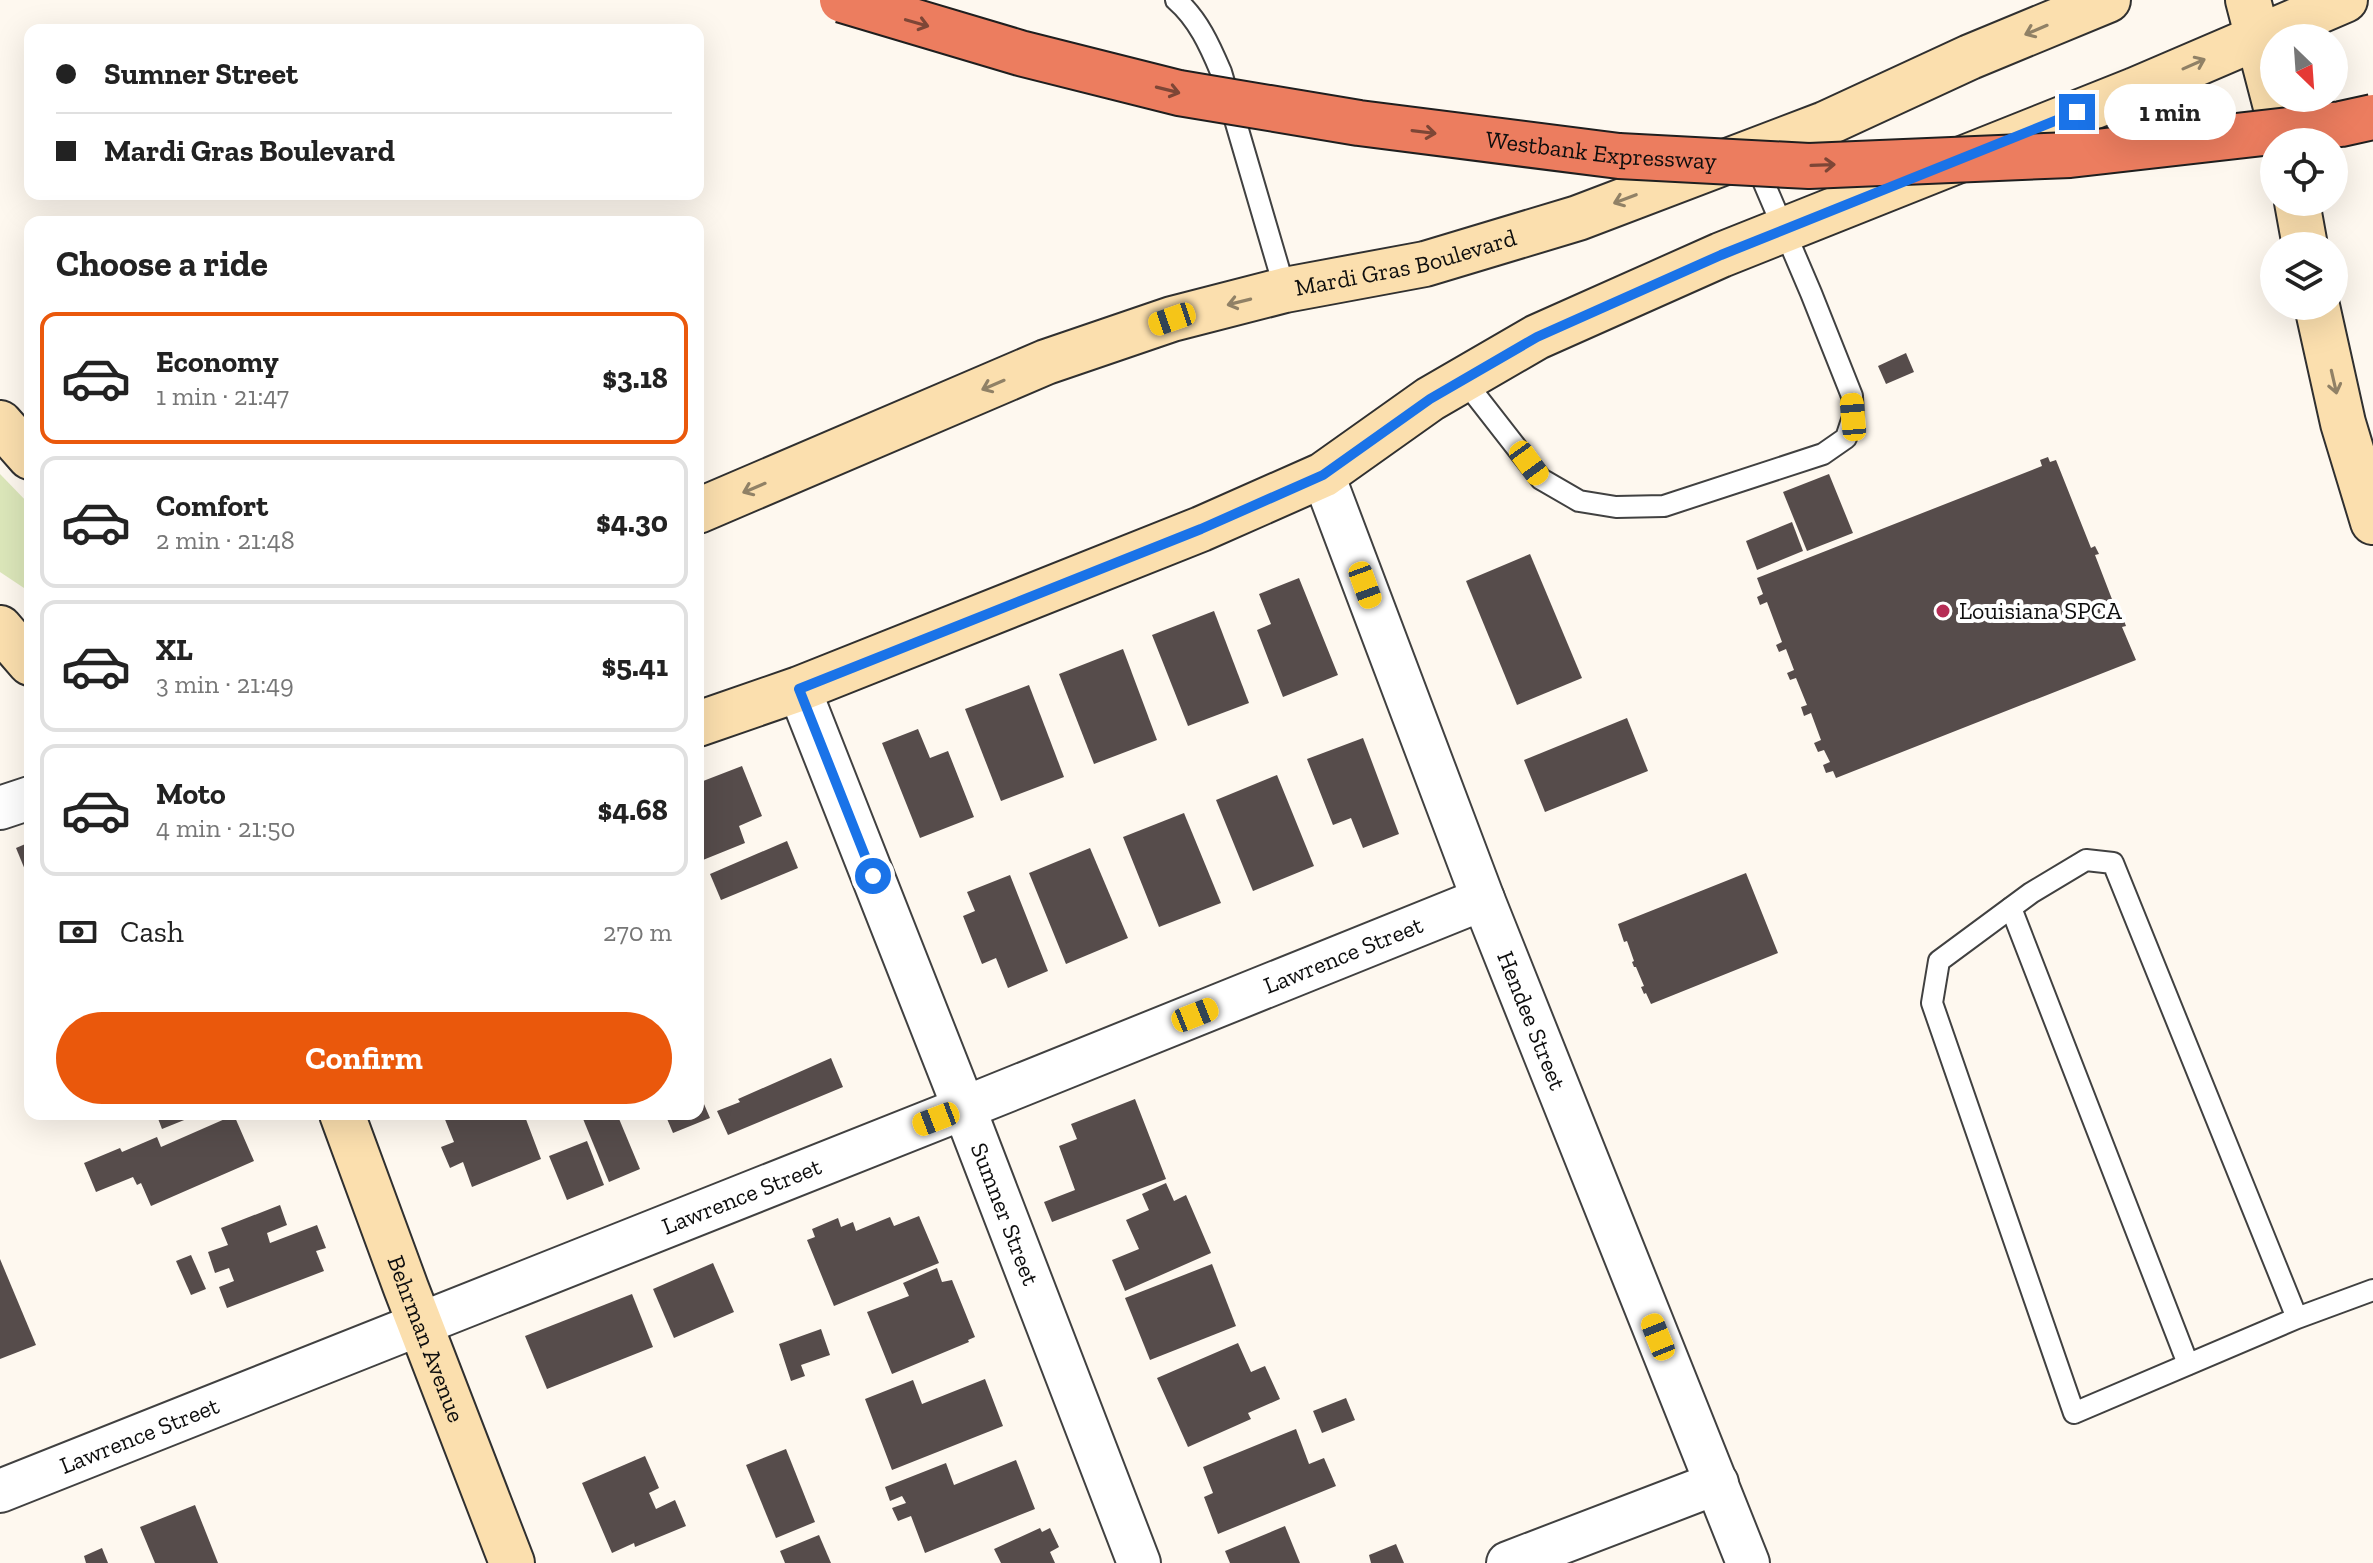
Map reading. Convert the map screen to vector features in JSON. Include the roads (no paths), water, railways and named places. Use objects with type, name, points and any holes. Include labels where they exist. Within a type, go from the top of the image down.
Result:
[{"type":"highway","name":"Westbank Expressway","points":[[842,0],[1020,53],[1179,93],[1359,123],[1619,156],[1809,166],[2070,155],[2341,124],[2373,117]]},
{"type":"street","name":"Mardi Gras Boulevard","points":[[704,508],[1046,362],[1172,319],[1285,290],[1425,264],[1578,218],[1825,124],[1970,57],[2108,0]]},
{"type":"street","points":[[704,722],[799,689],[1201,529],[1323,475],[1430,399],[1537,337],[1784,229],[2135,90],[2253,18],[2345,0]]},
{"type":"street","points":[[2253,18],[2281,128]]},
{"type":"street","points":[[2320,320],[2343,423],[2373,522]]},
{"type":"street","points":[[0,423],[24,450]]},
{"type":"street","name":"Hendee Street","points":[[1323,475],[1483,899],[1748,1563]]},
{"type":"street","points":[[0,609],[24,623]]},
{"type":"street","points":[[0,628],[24,656]]},
{"type":"street","name":"Sumner Street","points":[[799,689],[1139,1563]]},
{"type":"street","points":[[0,808],[24,800]]},
{"type":"street","name":"Lawrence Street","points":[[0,1491],[1483,899]]},
{"type":"street","name":"Behrman Avenue","points":[[344,1120],[512,1563]]},
{"type":"street","points":[[1508,1563],[1717,1483]]},
{"type":"lane","points":[[1176,0],[1209,42],[1221,72],[1285,290]]},
{"type":"lane","points":[[1463,379],[1541,479],[1579,501],[1616,507],[1664,506],[1823,454],[1846,438],[1853,417],[1852,396],[1750,152]]},
{"type":"lane","points":[[2297,1318],[2113,863],[2086,860],[2031,893],[1939,961],[1932,1003],[2074,1413],[2297,1318],[2373,1290]]},
{"type":"lane","points":[[2011,908],[2188,1364]]},
{"type":"place","name":"Louisiana SPCA","points":[[1943,611]]}]
